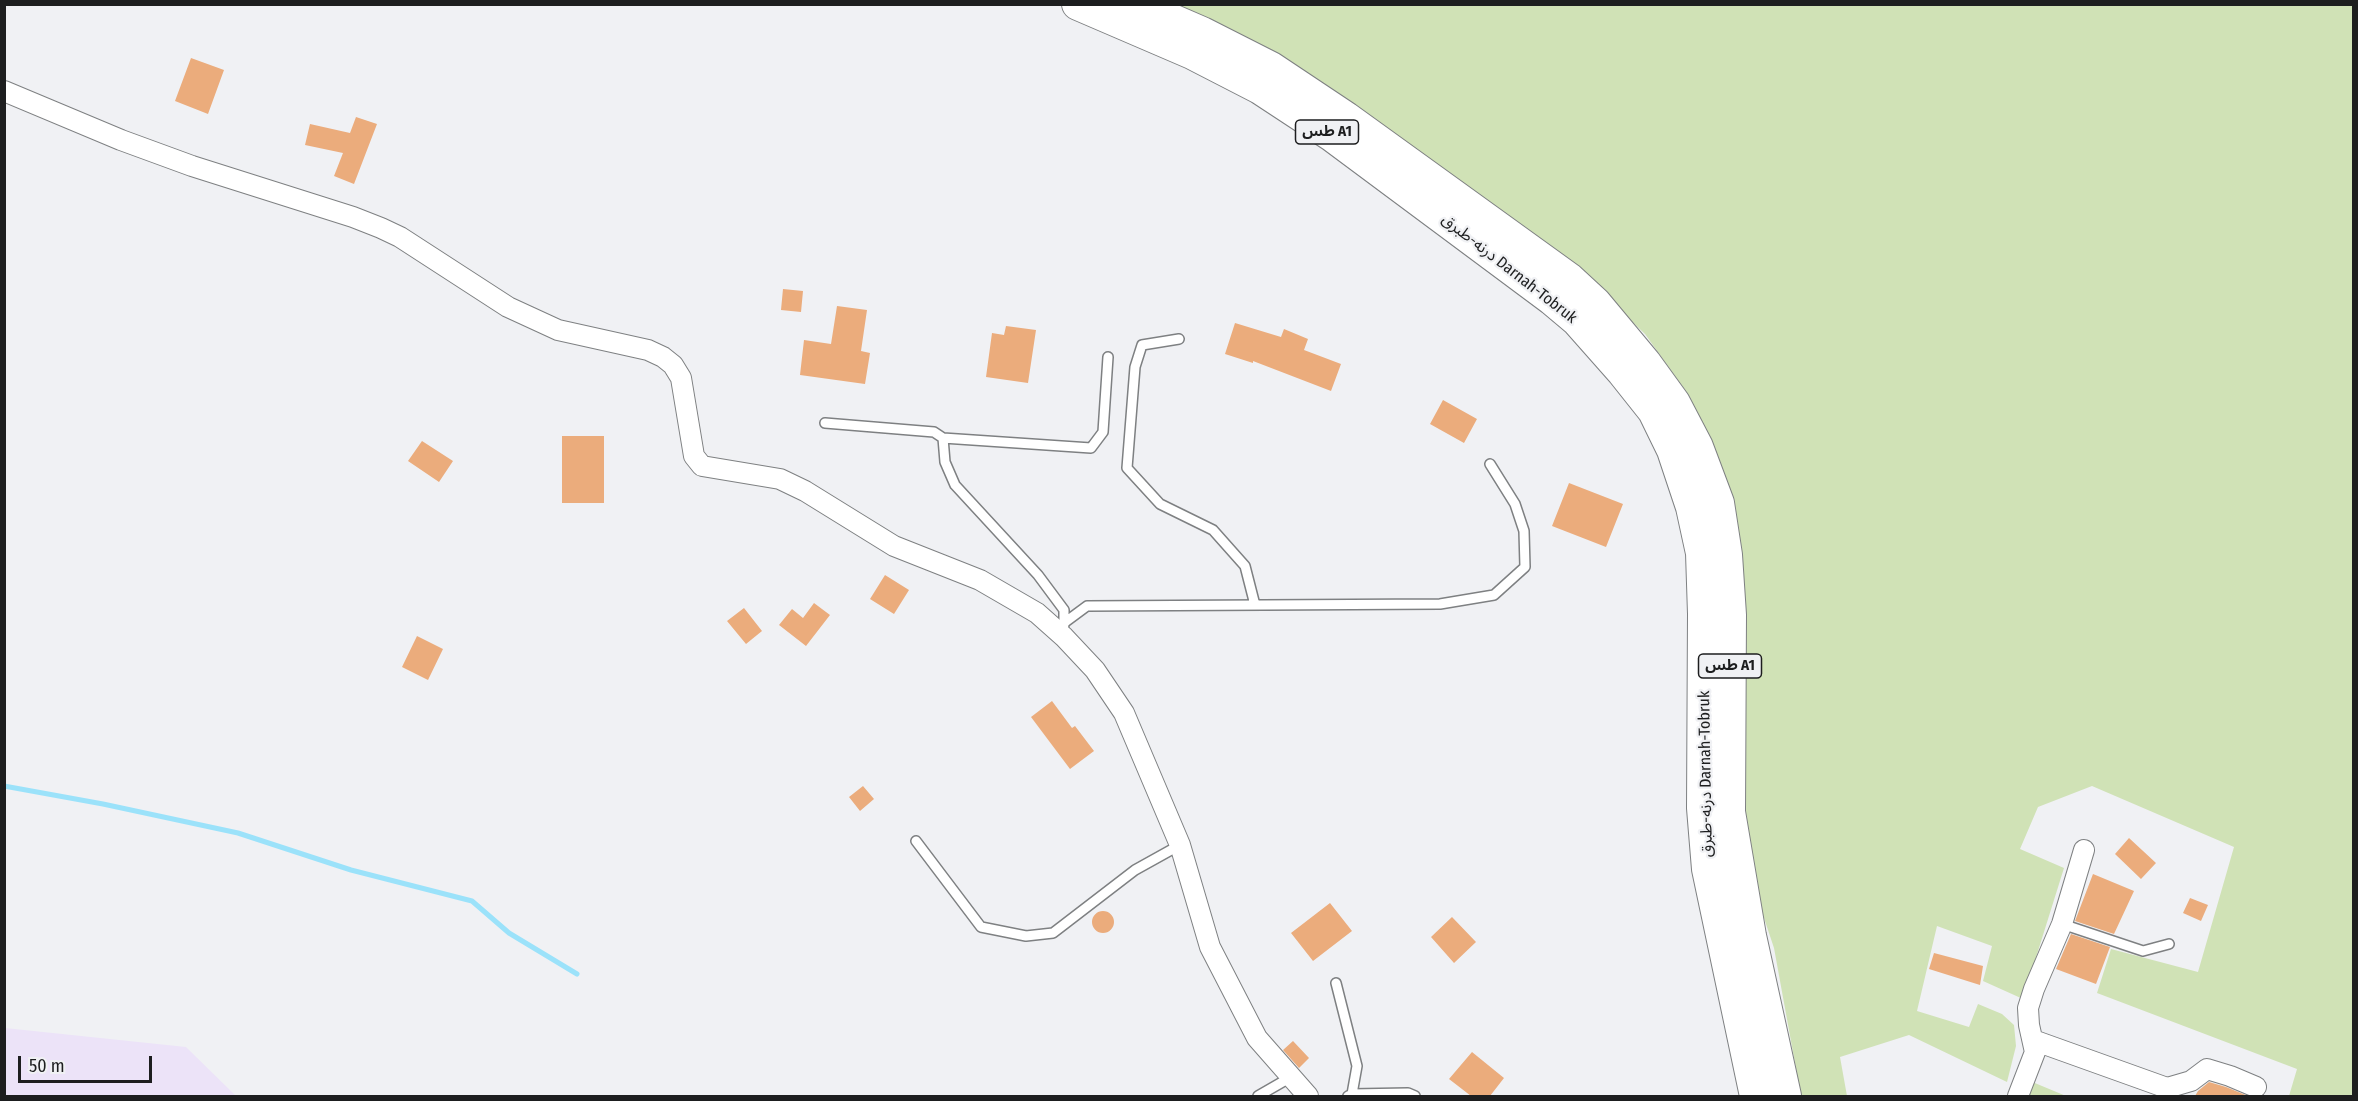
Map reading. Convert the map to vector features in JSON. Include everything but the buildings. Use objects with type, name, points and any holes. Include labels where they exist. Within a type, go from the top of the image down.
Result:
[{"type":"highway","name":"درنه-طبرق Darnah-Tobruk","points":[[1078,4],[1192,53],[1250,83],[1333,136],[1577,320],[1654,411],[1673,450],[1692,507],[1702,553],[1703,808],[1708,869],[1756,1096]]},
{"type":"highway","name":"درنه-طبرق Darnah-Tobruk","points":[[1135,4],[1202,33],[1271,68],[1346,118],[1569,279],[1595,303],[1645,363],[1674,404],[1697,447],[1718,503],[1725,544],[1730,615],[1729,812],[1750,936],[1785,1096]]},
{"type":"street","points":[[4,91],[172,159],[381,228],[400,237],[508,307],[558,330],[648,350],[663,357],[681,378],[694,456],[702,466],[780,479],[805,491],[894,546],[980,580],[1064,630],[1124,713],[1180,845],[1210,947],[1257,1038],[1308,1096]]},
{"type":"street","points":[[2018,1096],[2035,1052],[2028,1008],[2062,924],[2084,850]]},
{"type":"street","points":[[2033,1040],[2166,1088],[2191,1081],[2207,1069],[2256,1087]]},
{"type":"lane","points":[[1179,339],[1142,345],[1135,367],[1127,468],[1160,504],[1213,530],[1245,566],[1255,605]]},
{"type":"lane","points":[[825,423],[933,432],[943,438],[1091,448],[1102,432],[1108,357]]},
{"type":"lane","points":[[943,438],[945,462],[955,485],[1038,575],[1064,610],[1064,630]]},
{"type":"lane","points":[[1064,630],[1087,606],[1440,604],[1494,595],[1525,567],[1524,531],[1515,504],[1490,464]]},
{"type":"lane","points":[[916,841],[981,927],[1026,936],[1053,933],[1135,870],[1180,845]]},
{"type":"lane","points":[[2062,924],[2143,951],[2169,944]]},
{"type":"lane","points":[[1336,983],[1357,1065],[1350,1095],[1408,1093],[1415,1096]]},
{"type":"lane","points":[[1258,1096],[1291,1077]]},
{"type":"shaded area","points":[[5,1028],[186,1047],[236,1096],[5,1096]]},
{"type":"green space","points":[[1151,5],[2353,5],[2353,1096],[2289,1096],[2297,1069],[2097,993],[2111,949],[2198,972],[2234,847],[2092,786],[2038,807],[2020,849],[2064,868],[2023,999],[1983,981],[1992,946],[1937,926],[1917,1011],[1969,1027],[1978,1004],[2002,1014],[2014,1025],[2016,1046],[2007,1082],[1909,1035],[1840,1057],[1847,1096],[1801,1096],[1774,948],[1745,861],[1722,477],[1690,397],[1645,334],[1595,286]]},
{"type":"green space","points":[[2030,1081],[2066,1096],[2023,1096]]},
{"type":"waterway","points":[[4,786],[103,804],[238,833],[351,870],[472,901],[509,933],[577,974]]}]
